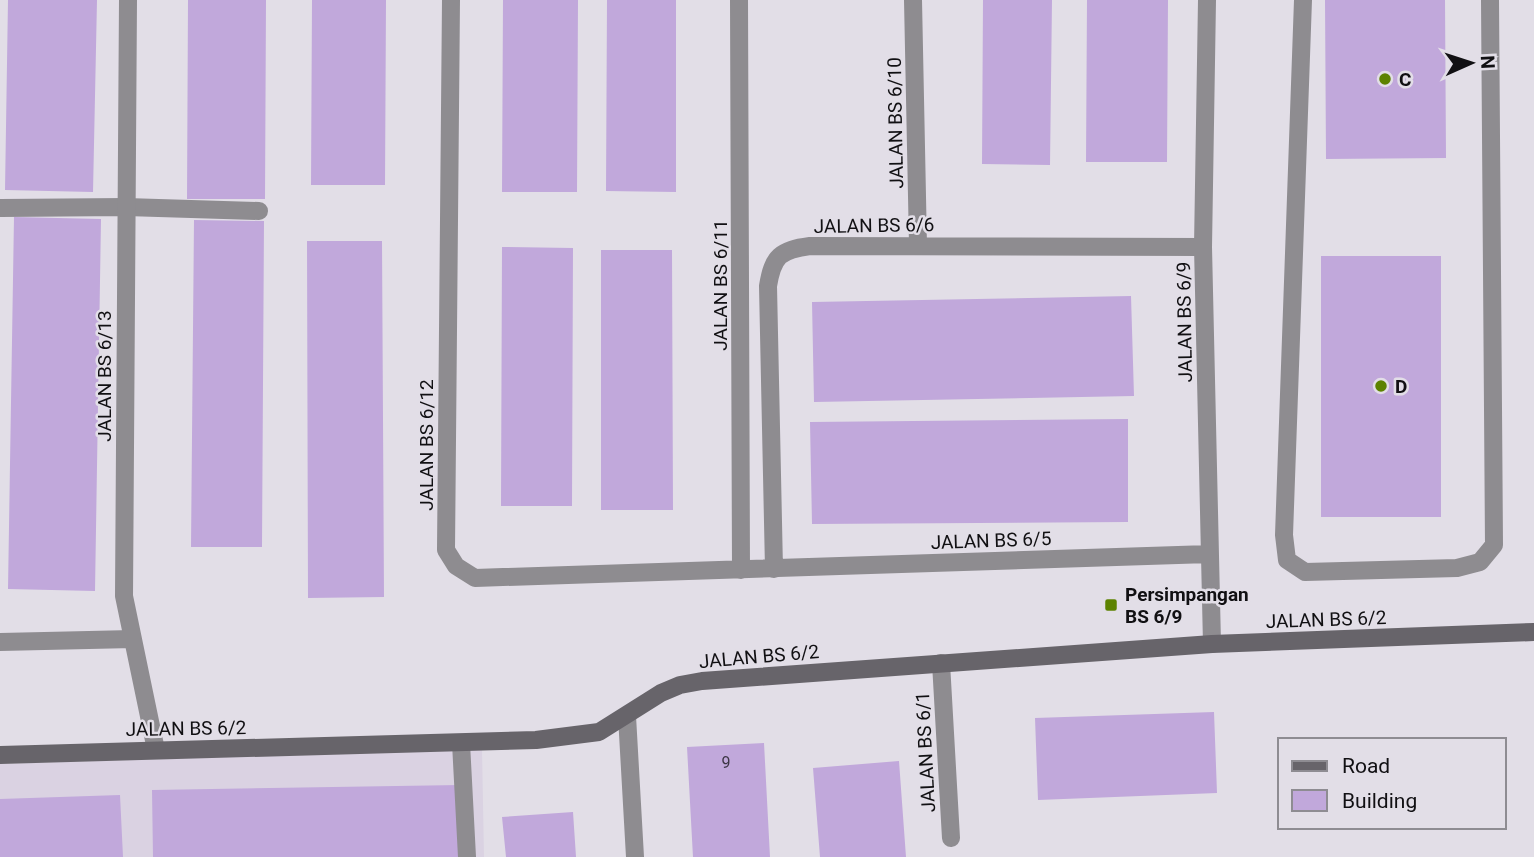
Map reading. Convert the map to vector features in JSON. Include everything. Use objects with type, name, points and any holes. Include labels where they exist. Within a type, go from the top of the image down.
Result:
[{"type":"street","name":"JALAN BS 6/13","points":[[128,0],[124,596],[156,750]]},
{"type":"street","name":"JALAN BS 6/12","points":[[451,0],[446,550],[456,566],[474,579],[774,569]]},
{"type":"street","name":"JALAN BS 6/11","points":[[739,0],[741,570]]},
{"type":"street","name":"JALAN BS 6/10","points":[[913,0],[918,245]]},
{"type":"street","name":"JALAN BS 6/9","points":[[1207,0],[1203,247],[1212,644]]},
{"type":"street","points":[[1303,0],[1284,536],[1287,560],[1305,572],[1457,568],[1480,562],[1494,545],[1490,0]]},
{"type":"street","points":[[0,208],[126,207],[259,211]]},
{"type":"street","name":"JALAN BS 6/6","points":[[774,569],[768,286],[771,267],[780,253],[794,248],[918,245],[1203,247]]},
{"type":"street","name":"JALAN BS 6/5","points":[[774,569],[1209,554]]},
{"type":"street","name":"JALAN BS 6/2","points":[[0,755],[536,740],[599,732],[661,693],[680,685],[745,677],[1212,644],[1534,632]]},
{"type":"street","points":[[0,642],[133,639]]},
{"type":"street","name":"JALAN BS 6/1","points":[[941,663],[951,838]]},
{"type":"street","points":[[627,716],[635,857]]},
{"type":"street","points":[[461,743],[467,857]]},
{"type":"shaded area","points":[[482,749],[484,857],[0,857],[0,764]]},
{"type":"building","points":[[8,0],[97,0],[93,192],[5,190]]},
{"type":"building","points":[[188,0],[266,0],[265,199],[187,199]]},
{"type":"building","points":[[312,0],[386,0],[385,185],[311,185]]},
{"type":"building","points":[[503,0],[578,0],[577,192],[502,192]]},
{"type":"building","points":[[607,0],[676,0],[676,192],[606,191]]},
{"type":"building","points":[[983,0],[1052,0],[1050,165],[982,164]]},
{"type":"building","points":[[1087,0],[1168,0],[1167,162],[1086,162]]},
{"type":"building","name":"C","points":[[1325,0],[1445,0],[1446,158],[1326,159]]},
{"type":"building","points":[[14,217],[101,219],[95,591],[8,589]]},
{"type":"building","points":[[194,220],[264,221],[262,547],[191,547]]},
{"type":"building","points":[[307,241],[382,241],[384,597],[308,598]]},
{"type":"building","points":[[502,247],[573,248],[572,506],[501,506]]},
{"type":"building","points":[[601,250],[672,250],[673,510],[601,510]]},
{"type":"building","name":"D","points":[[1321,256],[1441,256],[1441,517],[1321,517]]},
{"type":"building","points":[[1131,296],[1134,396],[814,402],[812,302]]},
{"type":"building","points":[[1128,419],[1128,522],[812,524],[810,422]]},
{"type":"building","points":[[1214,712],[1217,793],[1038,800],[1035,718]]},
{"type":"building","points":[[764,743],[770,857],[693,857],[687,747]]},
{"type":"building","points":[[899,761],[906,857],[820,857],[813,768]]},
{"type":"building","points":[[460,785],[461,857],[153,857],[152,790]]},
{"type":"building","points":[[120,795],[123,857],[0,857],[0,799]]},
{"type":"building","points":[[573,812],[576,857],[506,857],[502,817]]},
{"type":"place","name":"C","points":[[1385,79]]},
{"type":"place","name":"D","points":[[1381,386]]},
{"type":"place","name":"Persimpangan BS 6/9","points":[[1111,605]]}]
